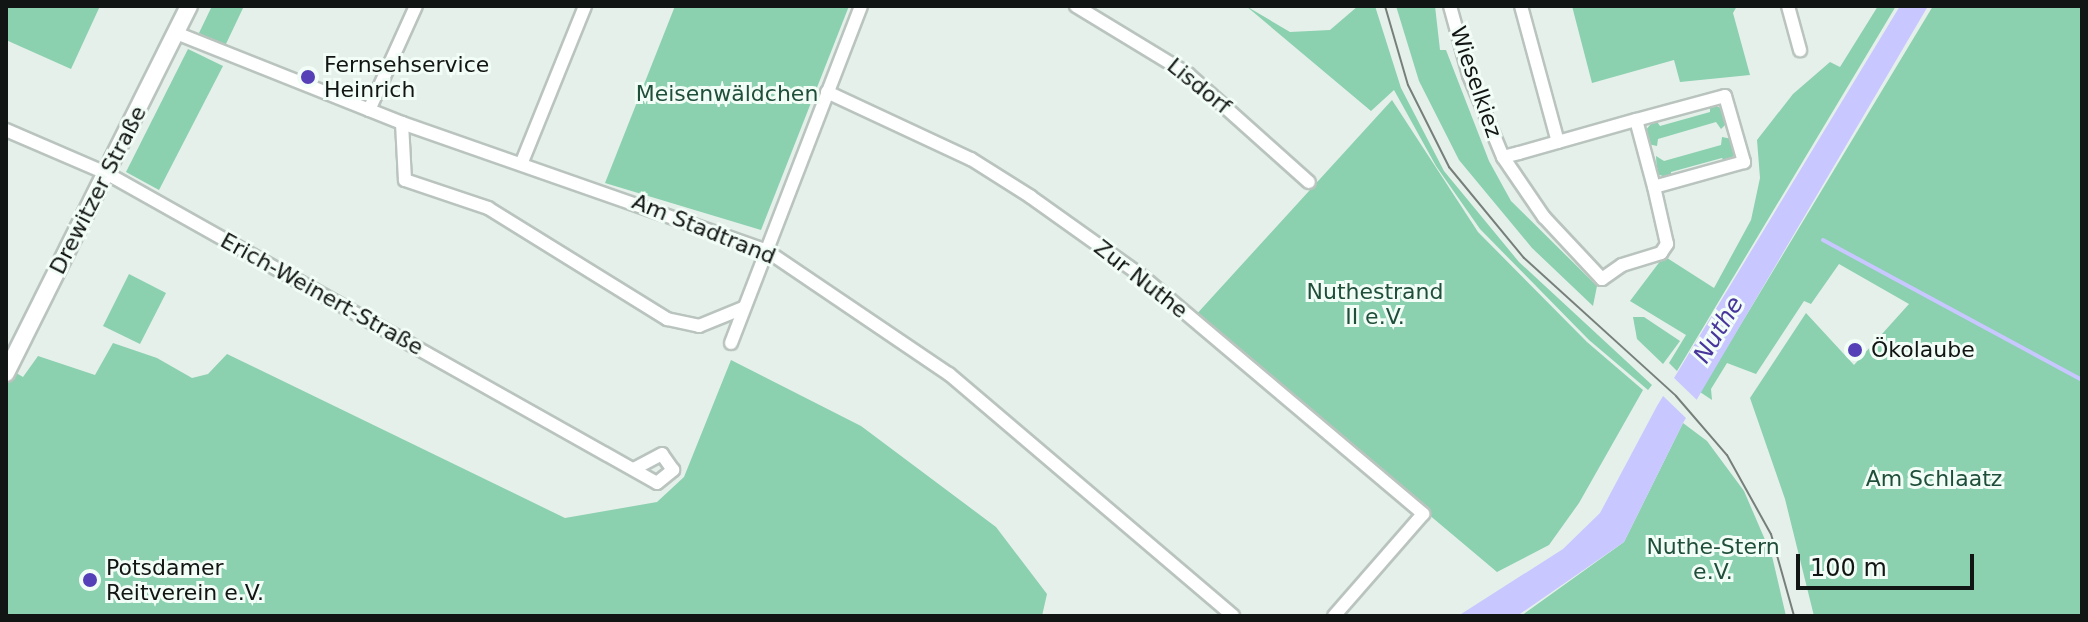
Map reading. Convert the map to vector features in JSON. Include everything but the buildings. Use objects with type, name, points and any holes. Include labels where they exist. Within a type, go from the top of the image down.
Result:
[{"type":"street","name":"Drewitzer Straße","points":[[6,373],[189,6]]},
{"type":"street","points":[[369,110],[416,6]]},
{"type":"street","points":[[522,162],[585,6]]},
{"type":"street","points":[[731,343],[861,6]]},
{"type":"street","name":"Lisdorf","points":[[1076,6],[1188,74],[1309,182]]},
{"type":"street","name":"Wieselkiez","points":[[1450,6],[1469,75],[1503,157],[1544,217],[1602,279],[1622,265],[1661,253],[1667,244],[1636,120]]},
{"type":"street","points":[[1521,6],[1558,142]]},
{"type":"street","points":[[1788,6],[1800,50]]},
{"type":"street","name":"Am Stadtrand","points":[[176,33],[402,123],[522,162],[767,251],[949,374],[1233,616]]},
{"type":"street","name":"Zur Nuthe","points":[[827,92],[971,159],[1031,197],[1143,277],[1423,514],[1334,616]]},
{"type":"street","name":"Wieselkiez","points":[[1503,157],[1725,96],[1744,162],[1654,187]]},
{"type":"street","points":[[402,123],[405,180],[488,208],[667,319],[699,326],[743,308]]},
{"type":"street","name":"Erich-Weinert-Straße","points":[[6,130],[106,173],[634,469]]},
{"type":"green space","points":[[6,6],[100,6],[71,69],[6,40]]},
{"type":"green space","points":[[212,6],[244,6],[225,46],[199,33]]},
{"type":"green space","name":"Meisenwäldchen","points":[[675,6],[849,6],[761,230],[605,183]]},
{"type":"green space","points":[[1246,6],[1290,32],[1330,30],[1358,6],[1375,6],[1401,88],[1444,171],[1519,262],[1652,385],[1648,390],[1589,340],[1480,229],[1436,166],[1394,90],[1371,111]]},
{"type":"green space","points":[[1396,6],[1435,6],[1440,50],[1446,50],[1489,161],[1511,201],[1597,286],[1593,306],[1532,248],[1459,160],[1419,81]]},
{"type":"green space","points":[[1572,6],[1737,6],[1733,13],[1750,75],[1680,82],[1674,60],[1592,83]]},
{"type":"green space","points":[[1878,6],[1896,6],[1677,371],[1669,363],[1686,335],[1630,301],[1664,256],[1714,288],[1751,220],[1760,178],[1757,140],[1793,94],[1830,62],[1840,67]]},
{"type":"green space","name":"Am Schlaatz","points":[[1933,6],[2082,6],[2082,616],[1814,616],[1785,499],[1750,398],[1806,313],[1854,365],[1909,304],[1839,264],[1811,304],[1804,301],[1756,374],[1727,363],[1711,389],[1712,400],[1700,392]]},
{"type":"green space","points":[[188,49],[223,66],[159,190],[126,172]]},
{"type":"green space","name":"Nuthestrand II e.V.","points":[[1392,100],[1478,232],[1587,342],[1643,390],[1579,503],[1549,545],[1497,572],[1194,317]]},
{"type":"green space","points":[[1710,104],[1724,109],[1727,123],[1721,129],[1716,122],[1658,139],[1657,146],[1648,144],[1645,131],[1655,119],[1660,126],[1710,112]]},
{"type":"green space","points":[[1722,137],[1732,139],[1736,153],[1726,164],[1722,158],[1671,172],[1671,179],[1657,174],[1656,156],[1664,161],[1721,145]]},
{"type":"green space","points":[[129,274],[166,293],[140,344],[103,326]]},
{"type":"green space","points":[[1633,317],[1644,317],[1680,341],[1663,364],[1637,339]]},
{"type":"green space","points":[[113,343],[157,358],[192,378],[208,374],[227,354],[565,518],[657,502],[684,477],[731,360],[861,426],[996,527],[1047,594],[1042,616],[6,616],[6,367],[23,377],[38,356],[95,375]]},
{"type":"green space","name":"Nuthe-Stern e.V.","points":[[1683,423],[1707,441],[1744,491],[1772,556],[1786,616],[1521,616],[1624,542]]},
{"type":"water","name":"Nuthe","points":[[1900,6],[1928,6],[1683,423],[1624,542],[1517,616],[1458,616],[1563,549],[1600,513],[1657,406]]},
{"type":"pier","points":[[1671,375],[1700,403],[1689,421],[1660,393]]},
{"type":"waterway","points":[[1823,240],[2082,380]]},
{"type":"tram line","points":[[1385,6],[1408,85],[1449,167],[1524,258],[1676,396],[1727,455],[1771,534],[1794,616]]},
{"type":"place","name":"Fernsehservice Heinrich","points":[[308,77]]},
{"type":"place","name":"Ökolaube","points":[[1855,350]]},
{"type":"place","name":"Potsdamer Reitverein e.V.","points":[[90,580]]}]
